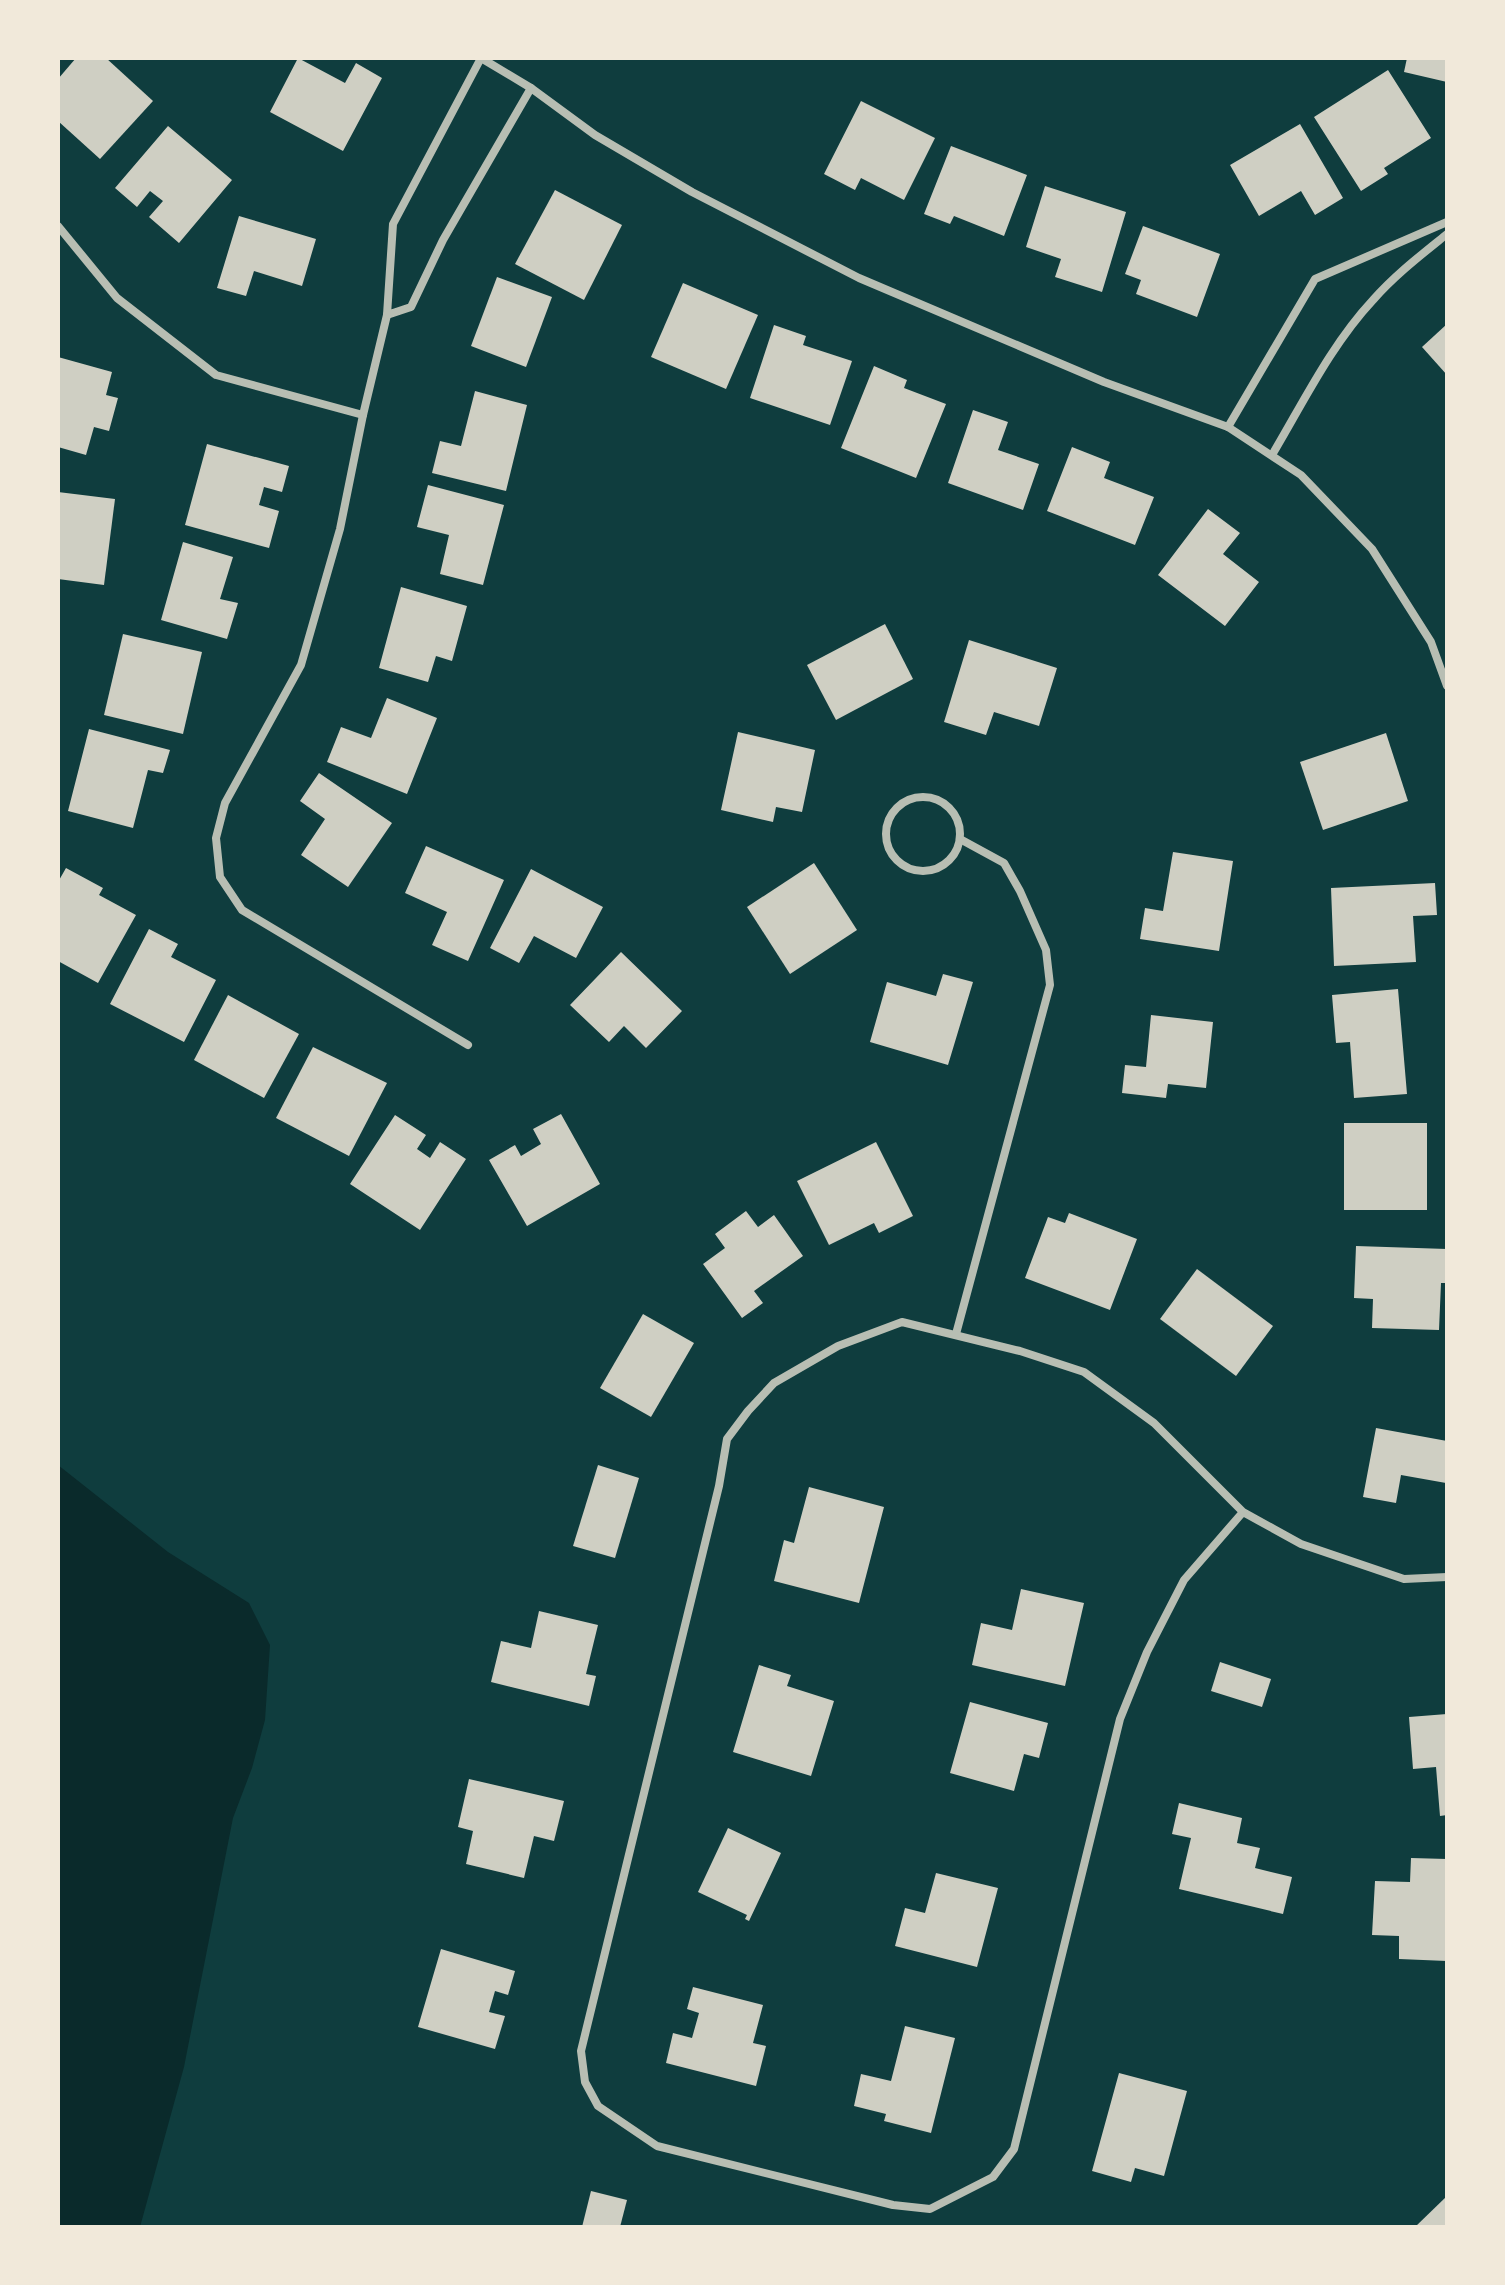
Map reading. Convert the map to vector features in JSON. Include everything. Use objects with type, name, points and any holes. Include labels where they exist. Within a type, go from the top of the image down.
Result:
[{"type":"street","points":[[468,1045],[242,910],[220,877],[216,838],[225,803],[301,665],[340,529],[387,315],[393,224],[481,58],[531,88],[595,135],[692,192],[859,278],[1104,382],[1228,427],[1272,455],[1301,475],[1372,549],[1431,642],[1447,686]]},
{"type":"street","points":[[387,315],[411,307],[443,240],[531,88]]},
{"type":"street","points":[[1228,427],[1315,279],[1447,222]]},
{"type":"street","points":[[58,226],[117,298],[216,375],[363,415]]},
{"type":"street","points":[[1272,455],[1334,351],[1370,302],[1398,274],[1447,234]]},
{"type":"street","points":[[927,797],[943,803],[955,814],[960,839],[956,853],[944,865],[926,872],[909,869],[893,857],[886,834],[889,820],[903,803],[927,797]]},
{"type":"street","points":[[956,1334],[1050,985],[1046,950],[1004,863],[960,839]]},
{"type":"street","points":[[1243,1512],[1184,1580],[1147,1652],[1120,1719],[1014,2149],[993,2177],[930,2209],[905,2207],[657,2146],[598,2106],[585,2082],[581,2051],[719,1486],[727,1439],[774,1383],[838,1346],[902,1322],[1020,1351],[1084,1372],[1154,1423],[1243,1512],[1301,1544],[1404,1579],[1447,1577]]},
{"type":"water","points":[[58,1465],[168,1552],[249,1603],[270,1645],[265,1720],[252,1768],[233,1818],[184,2067],[140,2227],[58,2227]]},
{"type":"building","points":[[76,58],[106,58],[153,101],[100,159],[58,121],[58,79]]},
{"type":"building","points":[[298,58],[345,83],[356,63],[382,78],[343,151],[270,112]]},
{"type":"building","points":[[1407,58],[1447,58],[1447,82],[1404,72]]},
{"type":"building","points":[[1388,70],[1431,138],[1384,168],[1388,174],[1361,191],[1314,117]]},
{"type":"building","points":[[861,101],[935,138],[904,200],[861,178],[855,190],[824,174]]},
{"type":"building","points":[[1300,124],[1343,198],[1315,215],[1301,191],[1259,216],[1230,165]]},
{"type":"building","points":[[168,126],[232,180],[179,243],[149,217],[163,201],[150,191],[137,207],[115,188]]},
{"type":"building","points":[[951,146],[1027,175],[1004,236],[954,216],[950,224],[924,214]]},
{"type":"building","points":[[1045,186],[1126,212],[1102,292],[1055,277],[1061,259],[1026,247]]},
{"type":"building","points":[[555,190],[622,225],[584,300],[515,264]]},
{"type":"building","points":[[239,216],[316,239],[302,286],[254,271],[246,296],[217,288]]},
{"type":"building","points":[[1143,226],[1220,254],[1197,317],[1136,294],[1141,280],[1125,274]]},
{"type":"building","points":[[497,277],[552,297],[526,367],[471,346]]},
{"type":"building","points":[[683,283],[758,315],[726,389],[651,357]]},
{"type":"building","points":[[1447,324],[1447,375],[1422,347]]},
{"type":"building","points":[[774,325],[806,336],[803,345],[852,361],[830,425],[750,398]]},
{"type":"building","points":[[58,357],[112,372],[106,395],[118,398],[109,431],[94,427],[86,455],[58,447]]},
{"type":"building","points":[[874,366],[907,380],[904,388],[946,404],[916,478],[841,448]]},
{"type":"building","points":[[475,391],[527,405],[506,491],[432,473],[440,441],[461,446]]},
{"type":"building","points":[[973,410],[1008,422],[998,450],[1039,464],[1023,510],[948,483]]},
{"type":"building","points":[[207,444],[289,466],[282,492],[264,487],[259,505],[279,511],[269,548],[185,525]]},
{"type":"building","points":[[1072,447],[1110,462],[1104,478],[1154,497],[1135,545],[1047,511]]},
{"type":"building","points":[[428,485],[504,505],[483,585],[440,574],[449,535],[417,527]]},
{"type":"building","points":[[58,492],[115,499],[104,585],[58,579]]},
{"type":"building","points":[[1208,509],[1240,533],[1223,554],[1259,582],[1225,626],[1158,575]]},
{"type":"building","points":[[183,542],[233,557],[220,599],[238,603],[227,639],[161,620]]},
{"type":"building","points":[[401,587],[467,606],[452,661],[436,656],[428,682],[379,668]]},
{"type":"building","points":[[885,624],[913,679],[836,720],[807,665]]},
{"type":"building","points":[[123,634],[202,652],[183,734],[104,715]]},
{"type":"building","points":[[969,640],[1057,668],[1039,726],[994,712],[986,735],[944,722]]},
{"type":"building","points":[[387,698],[437,718],[407,794],[327,762],[341,727],[371,738]]},
{"type":"building","points":[[89,729],[170,750],[163,773],[148,770],[133,828],[68,811]]},
{"type":"building","points":[[738,732],[815,750],[802,812],[776,807],[773,822],[721,810]]},
{"type":"building","points":[[1386,733],[1408,801],[1323,830],[1300,762]]},
{"type":"building","points":[[319,773],[392,823],[348,887],[301,855],[325,819],[300,801]]},
{"type":"building","points":[[426,846],[504,880],[468,961],[432,945],[447,912],[405,893]]},
{"type":"building","points":[[1173,852],[1233,861],[1219,951],[1140,939],[1145,908],[1163,911]]},
{"type":"building","points":[[814,863],[857,930],[790,974],[747,907]]},
{"type":"building","points":[[66,868],[103,888],[99,895],[136,915],[98,983],[58,961],[58,882]]},
{"type":"building","points":[[531,869],[603,907],[576,958],[534,936],[519,963],[490,948]]},
{"type":"building","points":[[1435,883],[1437,915],[1413,916],[1416,962],[1334,966],[1331,888]]},
{"type":"building","points":[[149,929],[178,944],[171,957],[216,980],[184,1042],[110,1004]]},
{"type":"building","points":[[621,952],[682,1011],[646,1048],[624,1026],[609,1042],[570,1005]]},
{"type":"building","points":[[943,974],[973,982],[948,1065],[870,1042],[887,982],[936,996]]},
{"type":"building","points":[[1398,989],[1407,1094],[1354,1098],[1350,1042],[1336,1043],[1332,995]]},
{"type":"building","points":[[228,995],[299,1034],[264,1098],[194,1060]]},
{"type":"building","points":[[1151,1015],[1213,1022],[1206,1088],[1168,1084],[1166,1098],[1122,1093],[1125,1065],[1146,1067]]},
{"type":"building","points":[[313,1047],[387,1083],[349,1156],[276,1118]]},
{"type":"building","points":[[561,1114],[600,1184],[527,1226],[489,1160],[515,1145],[521,1156],[541,1144],[533,1129]]},
{"type":"building","points":[[395,1115],[426,1135],[417,1149],[430,1158],[440,1142],[466,1159],[420,1230],[350,1184]]},
{"type":"building","points":[[1344,1123],[1427,1123],[1427,1210],[1344,1210]]},
{"type":"building","points":[[876,1142],[913,1216],[879,1233],[874,1223],[829,1245],[797,1181]]},
{"type":"building","points":[[746,1211],[758,1227],[774,1215],[803,1256],[754,1291],[763,1303],[742,1318],[703,1264],[725,1248],[715,1234]]},
{"type":"building","points":[[1069,1213],[1137,1239],[1110,1310],[1025,1278],[1048,1217],[1065,1223]]},
{"type":"building","points":[[1356,1246],[1447,1249],[1446,1283],[1441,1283],[1439,1330],[1372,1328],[1373,1299],[1354,1298]]},
{"type":"building","points":[[1197,1269],[1273,1326],[1236,1376],[1160,1319]]},
{"type":"building","points":[[643,1314],[694,1343],[651,1417],[600,1388]]},
{"type":"building","points":[[1376,1428],[1447,1441],[1446,1483],[1401,1475],[1396,1503],[1363,1497]]},
{"type":"building","points":[[598,1465],[639,1478],[615,1558],[573,1546]]},
{"type":"building","points":[[809,1487],[884,1507],[859,1603],[774,1581],[784,1540],[794,1543]]},
{"type":"building","points":[[1021,1589],[1084,1603],[1065,1686],[972,1665],[981,1623],[1012,1630]]},
{"type":"building","points":[[539,1611],[598,1625],[586,1674],[596,1676],[589,1706],[491,1682],[501,1641],[531,1648]]},
{"type":"building","points":[[1220,1662],[1271,1679],[1262,1707],[1211,1691]]},
{"type":"building","points":[[759,1665],[791,1675],[787,1686],[834,1701],[811,1776],[733,1752]]},
{"type":"building","points":[[970,1702],[1048,1723],[1039,1758],[1024,1754],[1014,1791],[950,1773]]},
{"type":"building","points":[[1447,1714],[1447,1815],[1440,1816],[1436,1767],[1413,1769],[1409,1717]]},
{"type":"building","points":[[469,1779],[564,1801],[554,1841],[534,1836],[524,1878],[466,1864],[473,1831],[458,1827]]},
{"type":"building","points":[[1179,1803],[1242,1818],[1237,1843],[1260,1848],[1255,1868],[1292,1877],[1283,1914],[1179,1889],[1191,1838],[1172,1834]]},
{"type":"building","points":[[728,1828],[781,1853],[749,1921],[745,1919],[747,1915],[698,1892]]},
{"type":"building","points":[[1411,1858],[1447,1859],[1447,1961],[1399,1959],[1399,1936],[1372,1935],[1375,1881],[1410,1882]]},
{"type":"building","points":[[936,1873],[998,1888],[977,1967],[895,1946],[905,1908],[925,1913]]},
{"type":"building","points":[[441,1949],[515,1971],[508,1995],[495,1991],[489,2012],[505,2016],[495,2049],[418,2027]]},
{"type":"building","points":[[693,1987],[763,2005],[753,2043],[766,2046],[756,2086],[666,2063],[673,2033],[692,2038],[699,2013],[687,2009]]},
{"type":"building","points":[[905,2026],[955,2038],[931,2133],[884,2121],[886,2114],[854,2106],[861,2074],[891,2081]]},
{"type":"building","points":[[1119,2073],[1187,2091],[1164,2176],[1135,2168],[1131,2182],[1092,2171]]},
{"type":"building","points":[[591,2191],[627,2200],[620,2227],[582,2227]]},
{"type":"building","points":[[1447,2196],[1447,2227],[1415,2227]]}]
